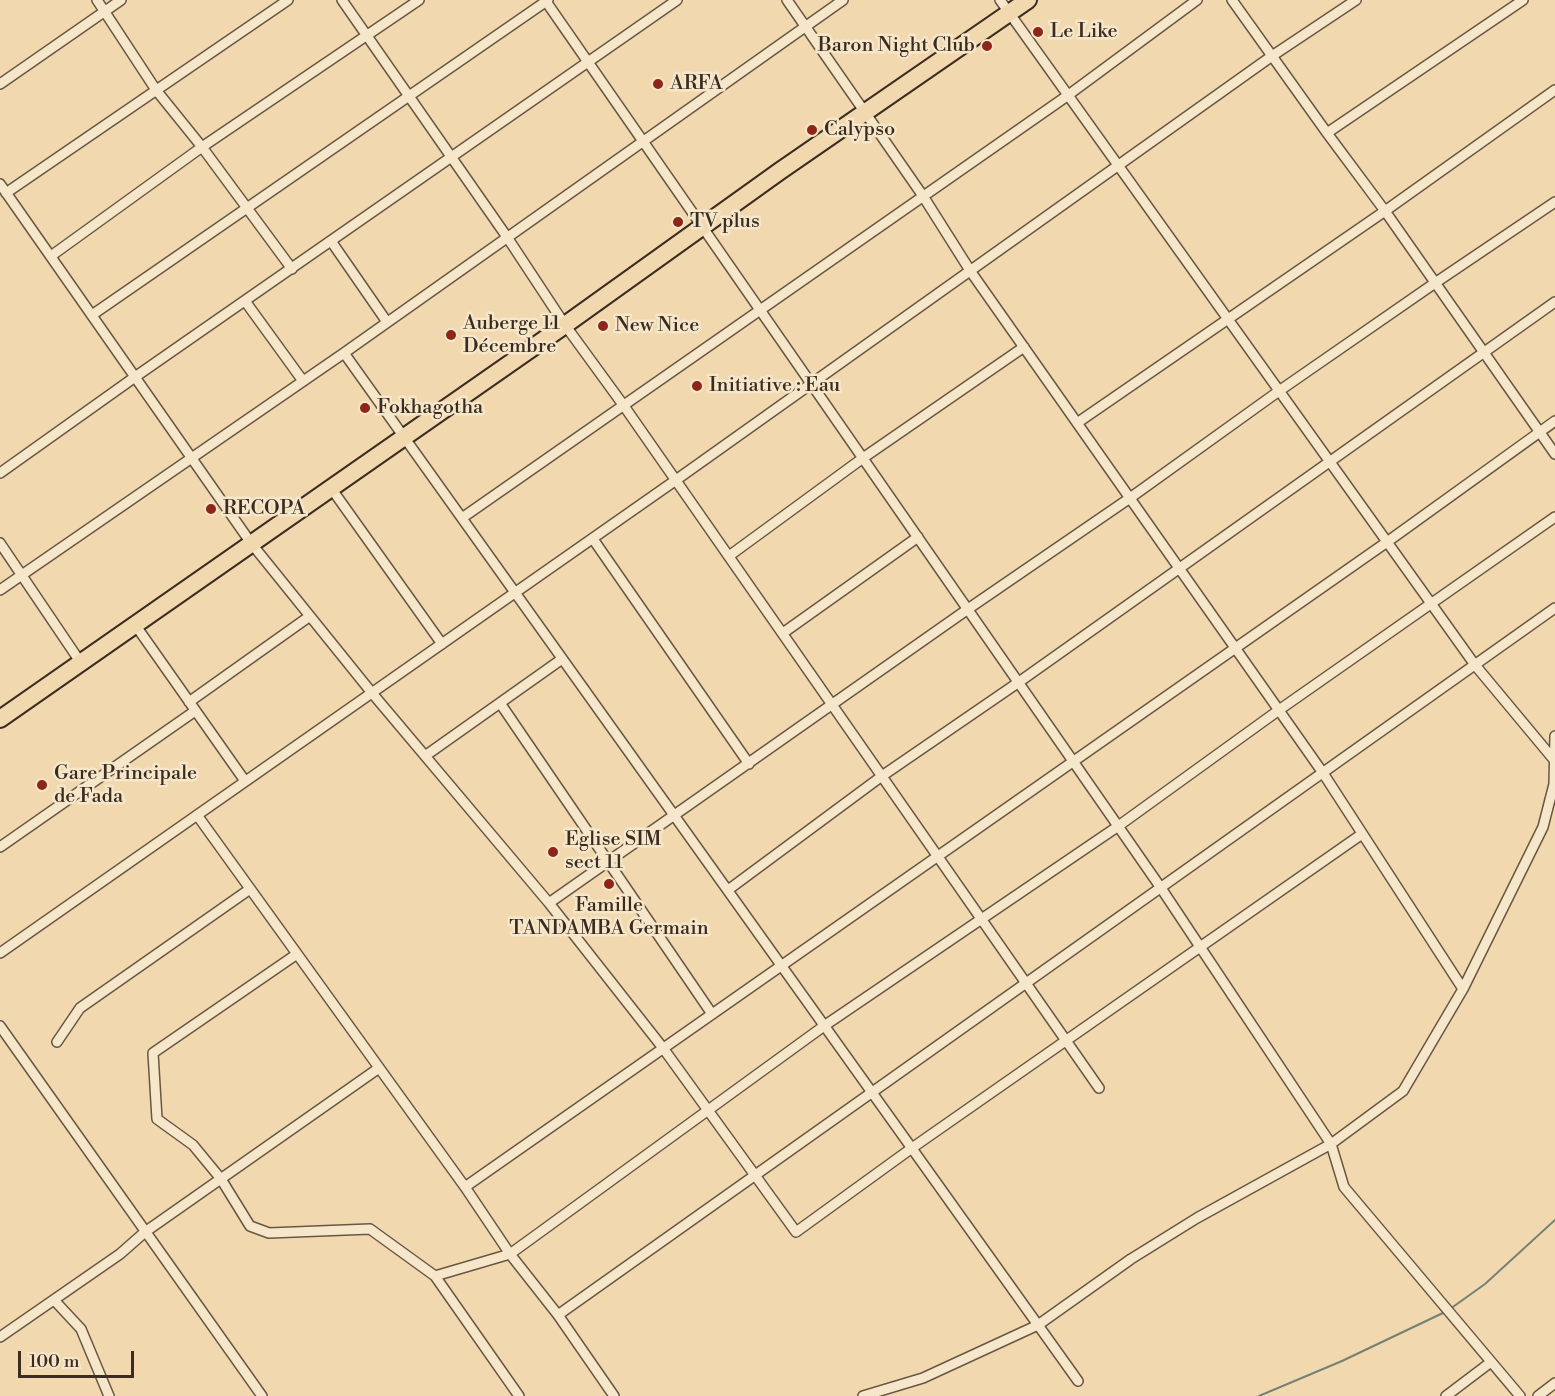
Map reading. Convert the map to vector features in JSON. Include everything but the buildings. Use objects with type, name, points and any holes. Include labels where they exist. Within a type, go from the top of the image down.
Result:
[{"type":"highway","points":[[0,719],[565,326],[702,226],[866,112],[1005,7],[1028,0]]},
{"type":"street","points":[[97,0],[156,90],[202,147],[292,269]]},
{"type":"street","points":[[0,84],[122,0]]},
{"type":"street","points":[[6,193],[288,0]]},
{"type":"street","points":[[342,0],[507,237],[565,326],[624,405],[1099,1088]]},
{"type":"street","points":[[51,256],[202,147],[419,0]]},
{"type":"street","points":[[0,474],[135,377],[677,0]]},
{"type":"street","points":[[787,0],[923,196],[971,272],[1323,773],[1463,988]]},
{"type":"street","points":[[0,590],[344,353],[843,0]]},
{"type":"street","points":[[462,518],[1067,96],[1197,0]]},
{"type":"street","points":[[1232,0],[1385,211],[1555,454]]},
{"type":"street","points":[[0,953],[593,539],[1272,56],[1356,0]]},
{"type":"street","points":[[1327,133],[1523,0]]},
{"type":"street","points":[[92,315],[546,1],[1161,888],[1331,1144],[1344,1187],[1520,1396]]},
{"type":"street","points":[[1005,7],[1475,665],[1554,760]]},
{"type":"street","points":[[1077,423],[1228,321],[1555,90]]},
{"type":"street","points":[[0,184],[251,543],[372,693],[549,903],[663,1048],[796,1232],[912,1148],[1362,834]]},
{"type":"street","points":[[549,903],[1130,498],[1279,391],[1555,202]]},
{"type":"street","points":[[331,241],[387,322]]},
{"type":"street","points":[[245,301],[303,381]]},
{"type":"street","points":[[728,890],[882,776],[1019,682],[1555,303]]},
{"type":"street","points":[[729,556],[863,458],[1024,348]]},
{"type":"street","points":[[344,353],[1078,1381]]},
{"type":"street","points":[[465,1187],[1387,542],[1555,421]]},
{"type":"street","points":[[331,488],[442,644]]},
{"type":"street","points":[[435,1276],[510,1254],[824,1026],[1118,827],[1279,710],[1555,517]]},
{"type":"street","points":[[783,633],[918,537]]},
{"type":"street","points":[[593,539],[748,764]]},
{"type":"street","points":[[0,543],[81,663]]},
{"type":"street","points":[[558,1315],[1555,608]]},
{"type":"street","points":[[189,702],[310,616]]},
{"type":"street","points":[[136,626],[245,781]]},
{"type":"street","points":[[425,756],[562,659]]},
{"type":"street","points":[[500,703],[712,1014]]},
{"type":"street","points":[[0,846],[195,711]]},
{"type":"street","points":[[862,1396],[923,1378],[1038,1325],[1131,1259],[1187,1224],[1331,1144],[1403,1091],[1463,988],[1543,827],[1554,784],[1555,736]]},
{"type":"street","points":[[196,815],[465,1187],[510,1254],[558,1315],[614,1396]]},
{"type":"street","points":[[57,1042],[80,1008],[250,889]]},
{"type":"street","points":[[297,954],[153,1053],[157,1119],[193,1145],[221,1179],[250,1226],[269,1233],[370,1229],[435,1276],[519,1396]]},
{"type":"street","points":[[0,1026],[262,1396]]},
{"type":"street","points":[[0,1337],[379,1068]]},
{"type":"street","points":[[54,1300],[81,1329],[109,1396]]},
{"type":"street","points":[[1446,1396],[1491,1362]]},
{"type":"street","points":[[1538,1396],[1555,1383]]},
{"type":"waterway","points":[[1450,1309],[1485,1284],[1555,1220]]},
{"type":"waterway","points":[[1259,1396],[1342,1361],[1445,1312]]},
{"type":"place","name":"Le Like","points":[[1038,32]]},
{"type":"place","name":"Baron Night Club","points":[[987,46]]},
{"type":"place","name":"ARFA","points":[[658,84]]},
{"type":"place","name":"Calypso","points":[[812,130]]},
{"type":"place","name":"TV plus","points":[[678,222]]},
{"type":"place","name":"New Nice","points":[[603,326]]},
{"type":"place","name":"Auberge 11 Décembre","points":[[451,335]]},
{"type":"place","name":"Initiative : Eau","points":[[697,386]]},
{"type":"place","name":"Fokhagotha","points":[[365,408]]},
{"type":"place","name":"RECOPA","points":[[211,509]]},
{"type":"place","name":"Gare Principale de Fada","points":[[42,785]]},
{"type":"place","name":"Eglise SIM sect 11","points":[[553,852]]},
{"type":"place","name":"Famille TANDAMBA Germain","points":[[609,884]]}]
